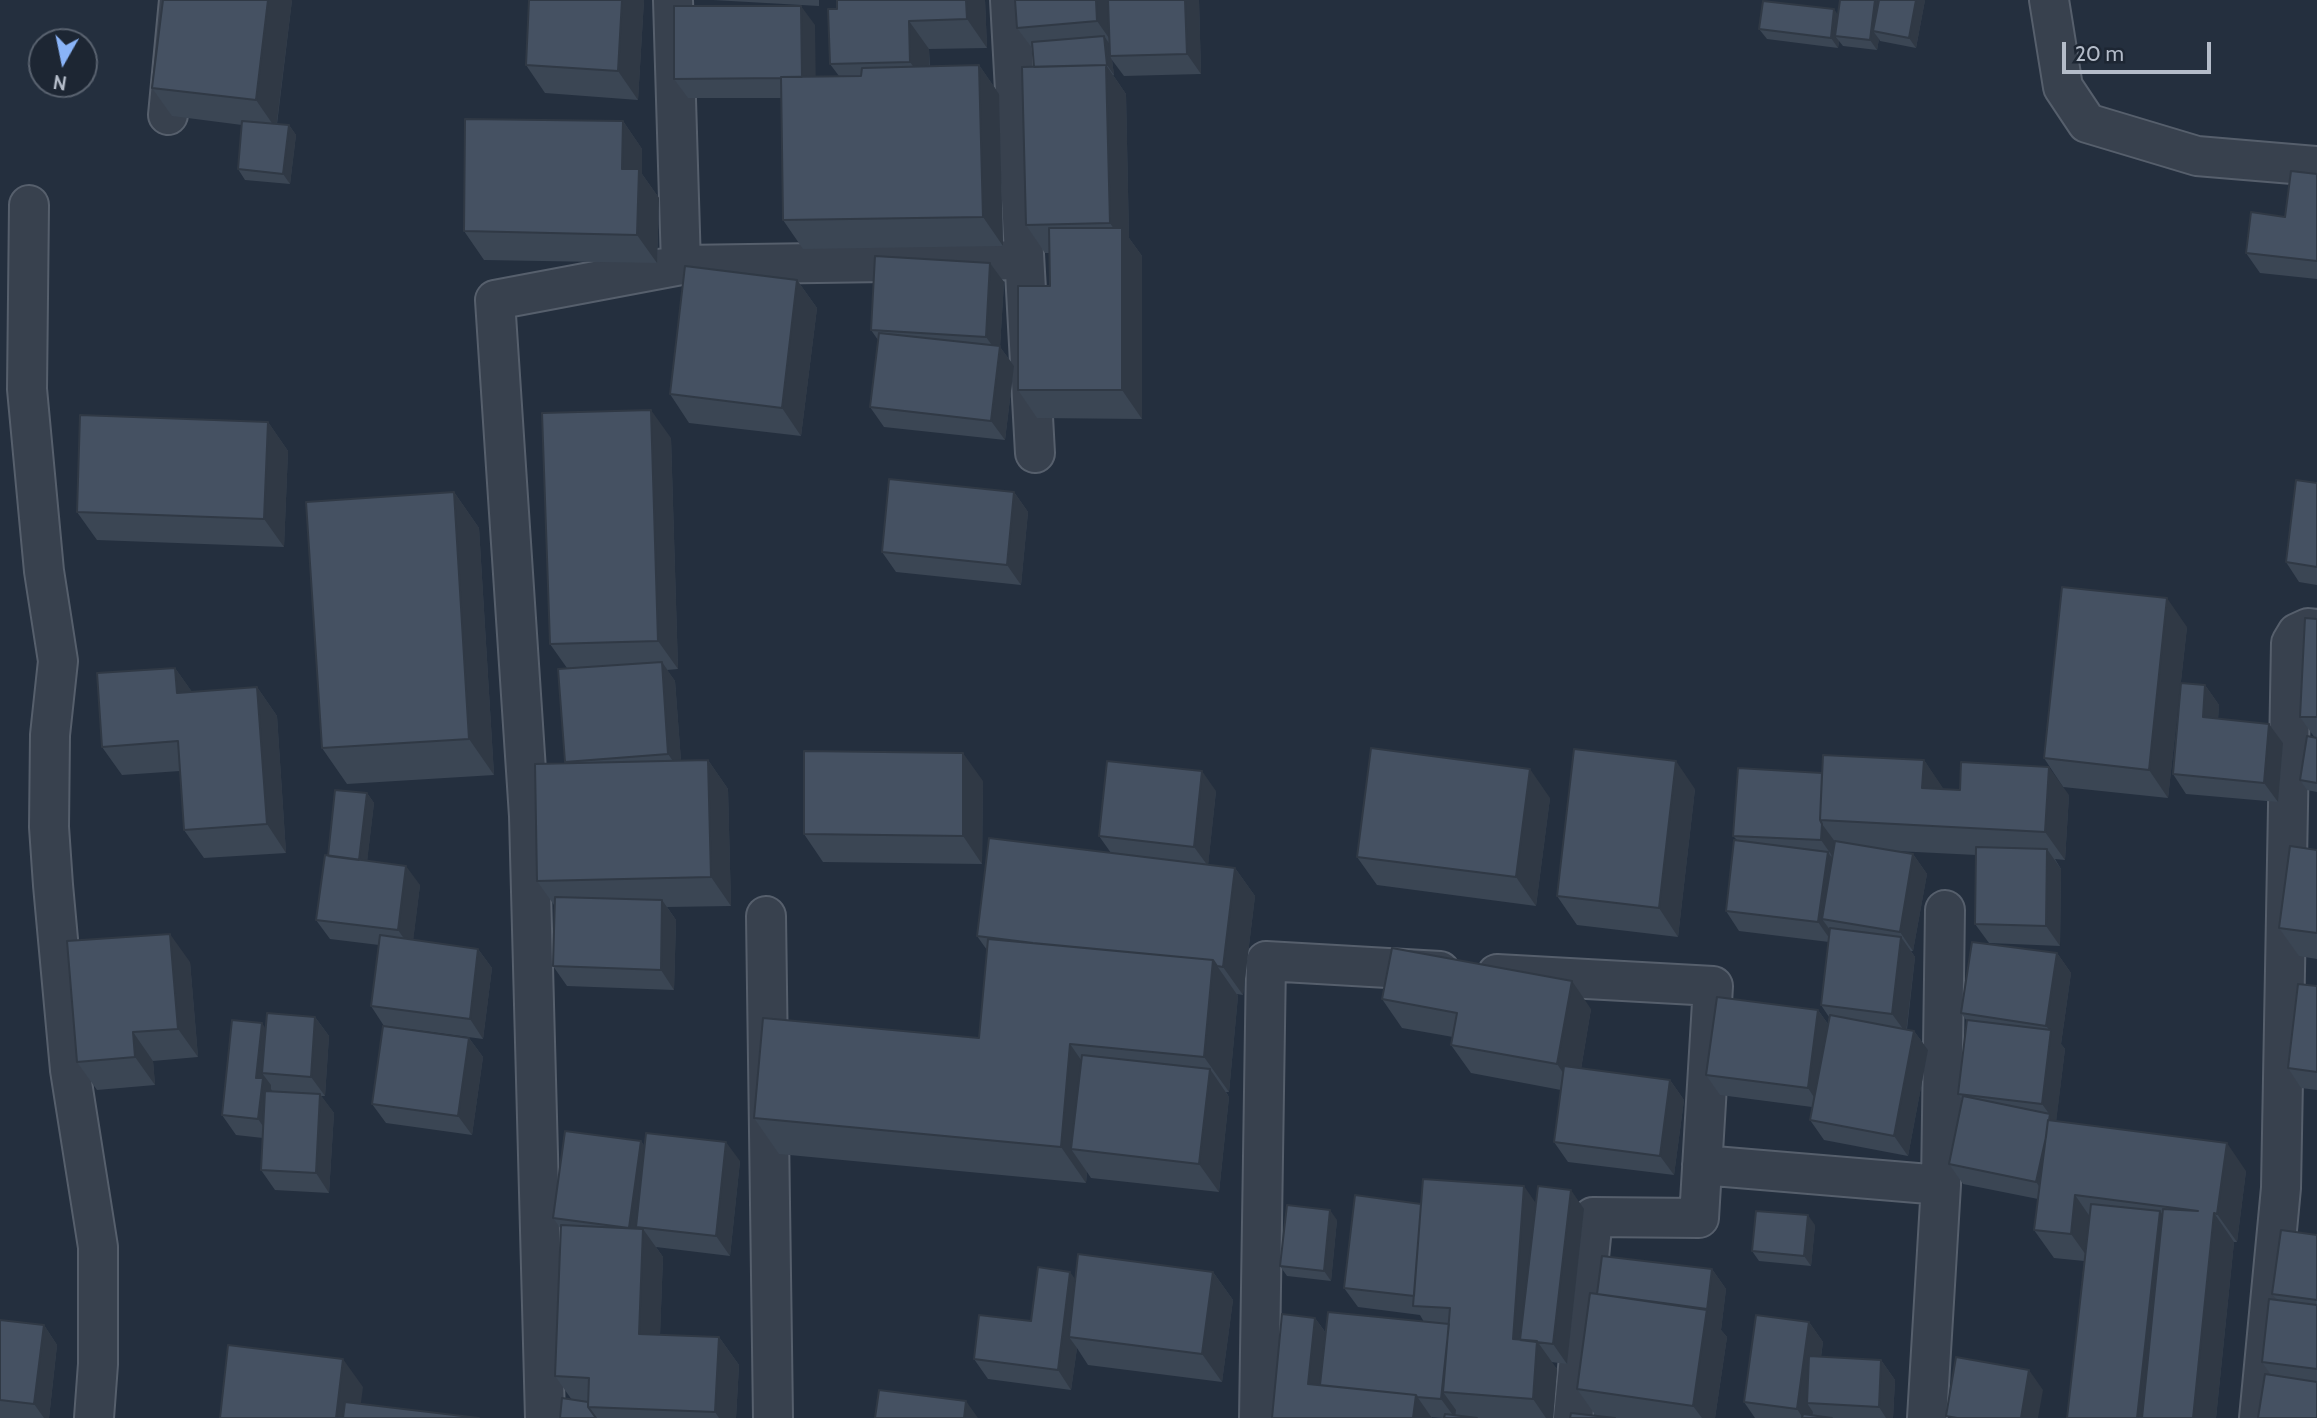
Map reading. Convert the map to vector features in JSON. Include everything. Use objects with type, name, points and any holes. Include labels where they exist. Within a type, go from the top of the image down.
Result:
[{"type":"street","points":[[168,115],[179,0]]},
{"type":"street","points":[[673,0],[681,265]]},
{"type":"street","points":[[1010,0],[1035,453]]},
{"type":"street","points":[[2049,0],[2063,87],[2087,123],[2197,156],[2317,166]]},
{"type":"street","points":[[29,205],[27,389],[44,571],[58,661],[50,735],[49,827],[71,1070],[98,1247],[98,1364],[93,1418]]},
{"type":"street","points":[[545,1418],[528,816],[495,300],[681,265],[1023,260]]},
{"type":"street","points":[[2259,1418],[2281,1188],[2291,643],[2297,633],[2308,628],[2317,629]]},
{"type":"street","points":[[1927,1418],[1941,1185],[1945,910]]},
{"type":"street","points":[[766,916],[774,1418]]},
{"type":"street","points":[[1259,1418],[1266,961],[1713,986],[1699,1218],[1593,1217],[1573,1418]]},
{"type":"street","points":[[1702,1165],[1941,1185]]},
{"type":"building","points":[[163,0],[268,0],[256,100],[152,88]]},
{"type":"building","points":[[529,0],[622,0],[618,71],[526,65]]},
{"type":"building","points":[[837,0],[966,0],[967,19],[909,21],[910,62],[830,64],[828,9],[837,9]]},
{"type":"building","points":[[1015,0],[1096,0],[1097,21],[1017,28]]},
{"type":"building","points":[[1108,0],[1185,0],[1187,54],[1110,56]]},
{"type":"building","points":[[1840,0],[1875,0],[1870,40],[1835,36]]},
{"type":"building","points":[[1879,0],[1916,0],[1909,38],[1873,31]]},
{"type":"building","points":[[1763,1],[1834,9],[1831,38],[1759,29]]},
{"type":"building","points":[[674,6],[801,6],[802,77],[674,79]]},
{"type":"building","points":[[1104,36],[1107,65],[1034,67],[1032,42]]},
{"type":"building","points":[[979,65],[983,217],[783,220],[781,77],[861,76],[862,68]]},
{"type":"building","points":[[1106,65],[1110,223],[1026,225],[1022,67]]},
{"type":"building","points":[[465,119],[623,121],[622,169],[639,169],[637,235],[464,231]]},
{"type":"building","points":[[242,121],[289,125],[283,174],[238,169]]},
{"type":"building","points":[[2291,171],[2317,174],[2317,261],[2246,253],[2251,212],[2285,217]]},
{"type":"building","points":[[1049,228],[1122,228],[1122,390],[1018,390],[1018,286],[1050,286]]},
{"type":"building","points":[[875,256],[990,263],[986,337],[871,330]]},
{"type":"building","points":[[685,266],[797,280],[782,408],[670,394]]},
{"type":"building","points":[[879,333],[1000,346],[991,421],[870,407]]},
{"type":"building","points":[[651,410],[658,641],[550,644],[542,413]]},
{"type":"building","points":[[80,415],[268,422],[264,519],[77,512]]},
{"type":"building","points":[[889,479],[1014,492],[1007,565],[882,552]]},
{"type":"building","points":[[2296,480],[2317,483],[2317,567],[2286,562]]},
{"type":"building","points":[[454,492],[469,739],[322,748],[306,502]]},
{"type":"building","points":[[2062,587],[2167,598],[2149,770],[2044,758]]},
{"type":"building","points":[[2305,618],[2317,619],[2317,717],[2300,717]]},
{"type":"building","points":[[662,662],[668,754],[565,762],[558,669]]},
{"type":"building","points":[[175,668],[177,693],[257,687],[267,824],[184,830],[178,741],[102,747],[97,673]]},
{"type":"building","points":[[2181,683],[2205,685],[2203,717],[2269,724],[2264,783],[2173,774]]},
{"type":"building","points":[[2307,736],[2317,738],[2317,783],[2300,780]]},
{"type":"building","points":[[1371,748],[1530,769],[1516,877],[1357,857]]},
{"type":"building","points":[[1574,749],[1676,761],[1659,908],[1557,896]]},
{"type":"building","points":[[804,751],[963,753],[963,836],[804,834]]},
{"type":"building","points":[[1823,755],[1924,760],[1922,788],[1960,790],[1961,762],[2049,767],[2045,832],[1820,820]]},
{"type":"building","points":[[708,760],[711,877],[537,881],[535,764]]},
{"type":"building","points":[[1107,761],[1202,771],[1194,847],[1099,836]]},
{"type":"building","points":[[1738,768],[1822,773],[1821,840],[1733,836]]},
{"type":"building","points":[[335,790],[367,793],[359,860],[328,856]]},
{"type":"building","points":[[989,838],[1235,868],[1223,967],[1217,966],[1213,960],[977,936]]},
{"type":"building","points":[[1734,840],[1828,852],[1818,922],[1726,911]]},
{"type":"building","points":[[1835,841],[1913,854],[1900,932],[1822,919]]},
{"type":"building","points":[[2290,846],[2317,850],[2317,933],[2279,928]]},
{"type":"building","points":[[1976,847],[2047,849],[2046,926],[1975,924]]},
{"type":"building","points":[[325,855],[406,866],[398,930],[316,920]]},
{"type":"building","points":[[555,897],[662,900],[661,970],[553,966]]},
{"type":"building","points":[[1830,928],[1901,937],[1892,1014],[1821,1005]]},
{"type":"building","points":[[170,934],[178,1029],[133,1032],[135,1057],[77,1062],[67,941]]},
{"type":"building","points":[[380,935],[478,949],[470,1019],[371,1006]]},
{"type":"building","points":[[988,939],[1213,960],[1204,1057],[1070,1044],[1061,1147],[754,1118],[763,1018],[979,1038]]},
{"type":"building","points":[[1972,942],[2057,953],[2046,1026],[1961,1013]]},
{"type":"building","points":[[1392,948],[1572,981],[1557,1064],[1451,1045],[1457,1013],[1382,999]]},
{"type":"building","points":[[2298,984],[2317,986],[2317,1072],[2288,1068]]},
{"type":"building","points":[[1717,997],[1818,1010],[1808,1088],[1706,1075]]},
{"type":"building","points":[[267,1013],[315,1017],[311,1077],[262,1073]]},
{"type":"building","points":[[1830,1015],[1914,1031],[1894,1136],[1810,1120]]},
{"type":"building","points":[[232,1020],[262,1023],[256,1078],[263,1078],[258,1119],[222,1115]]},
{"type":"building","points":[[1967,1020],[2051,1030],[2042,1104],[1958,1094]]},
{"type":"building","points":[[383,1026],[469,1038],[458,1116],[372,1104]]},
{"type":"building","points":[[1082,1055],[1210,1069],[1199,1164],[1071,1149]]},
{"type":"building","points":[[1564,1066],[1670,1080],[1660,1156],[1554,1142]]},
{"type":"building","points":[[265,1091],[320,1094],[316,1173],[261,1170]]},
{"type":"building","points":[[1963,1096],[2050,1114],[2036,1182],[1949,1164]]},
{"type":"building","points":[[2048,1120],[2227,1143],[2217,1214],[2214,1213],[2193,1418],[2142,1418],[2163,1209],[2198,1211],[2075,1195],[2071,1234],[2034,1230]]},
{"type":"building","points":[[565,1131],[641,1141],[629,1228],[553,1218]]},
{"type":"building","points":[[646,1133],[726,1142],[716,1236],[636,1227]]},
{"type":"building","points":[[1423,1179],[1524,1186],[1513,1339],[1537,1341],[1533,1399],[1443,1392],[1450,1308],[1413,1306]]},
{"type":"building","points":[[1538,1186],[1571,1190],[1553,1344],[1520,1340]]},
{"type":"building","points":[[1355,1195],[1421,1204],[1414,1296],[1344,1288]]},
{"type":"building","points":[[2091,1204],[2160,1211],[2137,1418],[2067,1418]]},
{"type":"building","points":[[1287,1205],[1330,1210],[1324,1271],[1280,1266]]},
{"type":"building","points":[[1756,1211],[1808,1215],[1804,1256],[1752,1251]]},
{"type":"building","points":[[561,1225],[643,1229],[639,1334],[719,1337],[715,1412],[588,1407],[589,1378],[555,1376]]},
{"type":"building","points":[[2281,1230],[2317,1235],[2317,1300],[2272,1294]]},
{"type":"building","points":[[1078,1254],[1213,1272],[1202,1354],[1069,1337]]},
{"type":"building","points":[[1602,1256],[1712,1269],[1707,1310],[1597,1294]]},
{"type":"building","points":[[1038,1267],[1070,1272],[1058,1370],[974,1359],[979,1315],[1031,1321]]},
{"type":"building","points":[[1590,1293],[1707,1309],[1693,1406],[1577,1389]]},
{"type":"building","points":[[2269,1299],[2317,1305],[2317,1369],[2262,1362]]},
{"type":"building","points":[[1328,1312],[1449,1324],[1441,1399],[1320,1385]]},
{"type":"building","points":[[1282,1314],[1315,1318],[1308,1384],[1416,1395],[1413,1418],[1272,1418]]},
{"type":"building","points":[[1756,1315],[1809,1322],[1797,1409],[1744,1402]]},
{"type":"building","points":[[0,1320],[44,1325],[34,1404],[0,1400]]},
{"type":"building","points":[[228,1345],[343,1359],[336,1418],[220,1418]]},
{"type":"building","points":[[1809,1356],[1881,1360],[1879,1407],[1807,1403]]},
{"type":"building","points":[[1956,1357],[2029,1370],[2021,1418],[1946,1416]]},
{"type":"building","points":[[2265,1374],[2317,1382],[2317,1418],[2258,1418]]},
{"type":"building","points":[[879,1390],[966,1401],[964,1418],[875,1418]]},
{"type":"building","points":[[562,1398],[588,1402],[588,1407],[596,1418],[560,1418]]},
{"type":"building","points":[[345,1402],[479,1418],[343,1418]]},
{"type":"building","points":[[1571,1413],[1615,1418],[1570,1418]]},
{"type":"building","points":[[1445,1414],[1477,1418],[1444,1418]]},
{"type":"building","points":[[1803,1414],[1832,1418],[1802,1418]]}]
